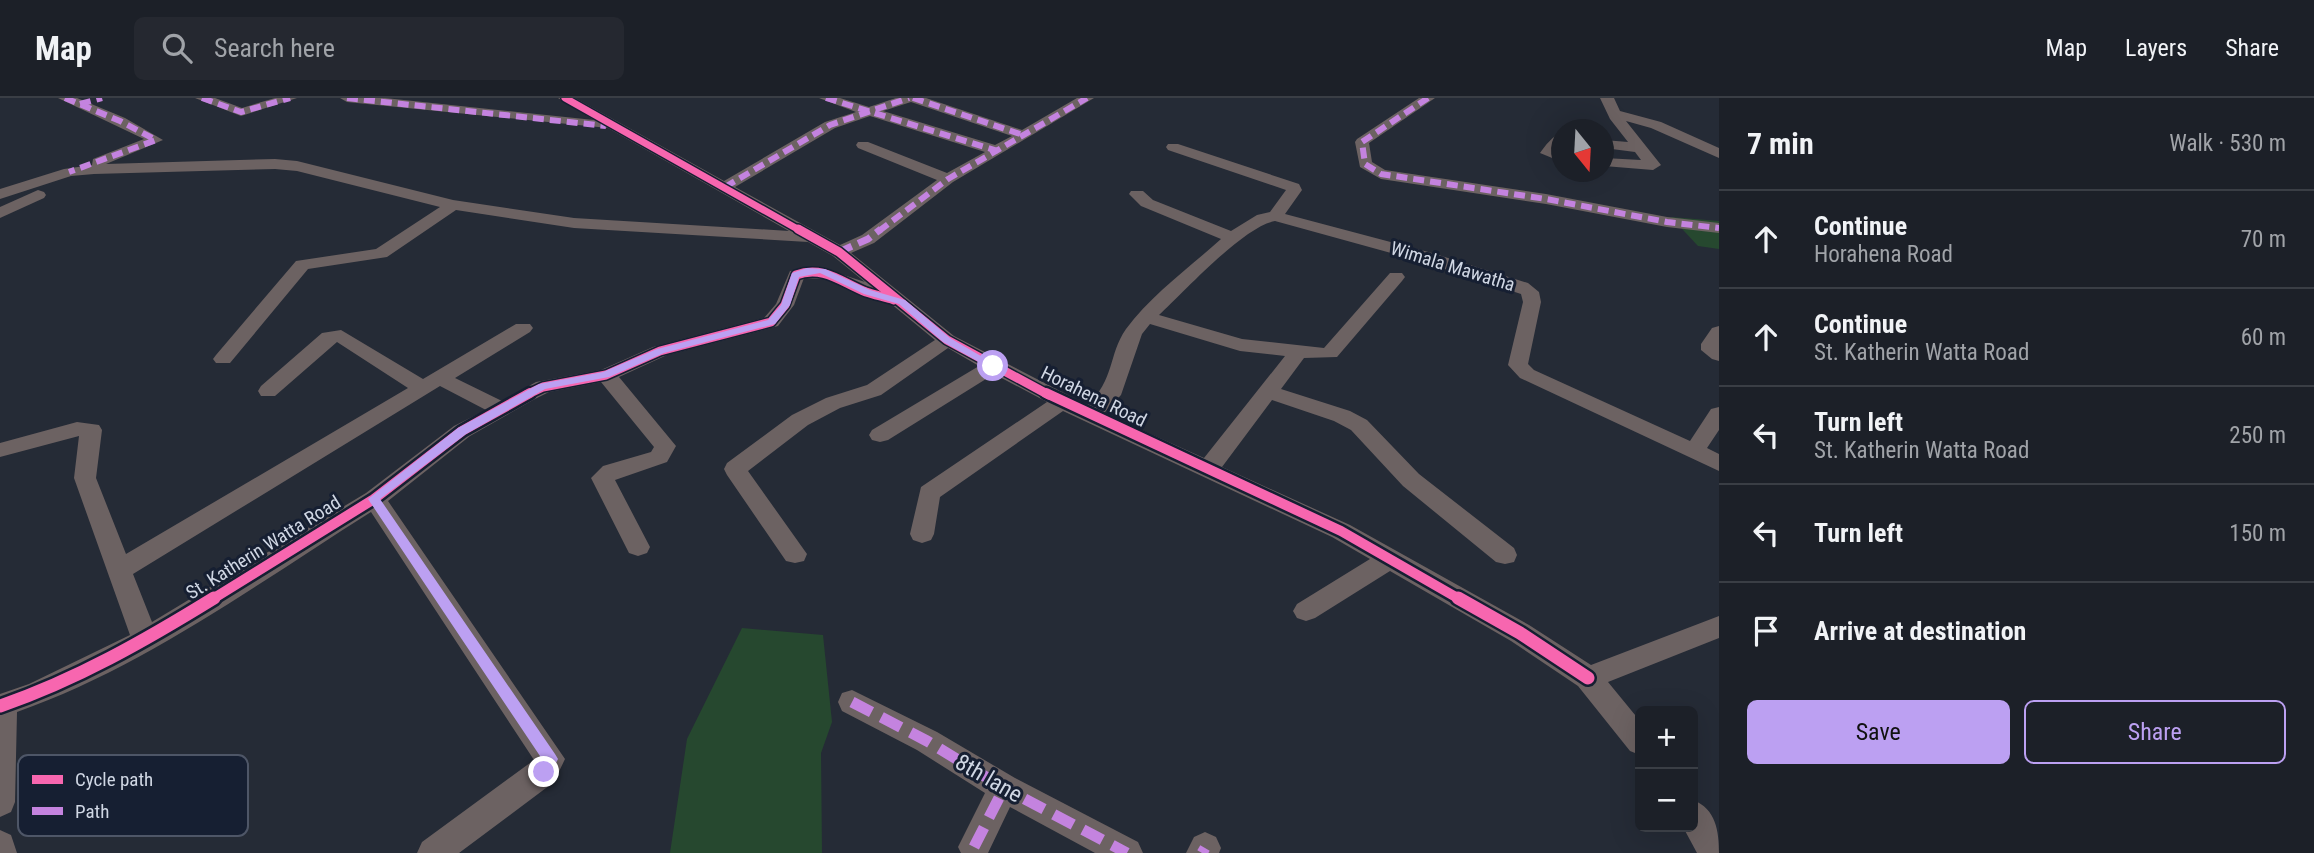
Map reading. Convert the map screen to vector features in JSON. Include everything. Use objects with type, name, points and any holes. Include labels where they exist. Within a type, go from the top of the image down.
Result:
[{"type":"street","points":[[0,194],[156,140],[65,98]]},
{"type":"street","points":[[80,104],[102,98]]},
{"type":"street","points":[[202,98],[241,113],[290,98]]},
{"type":"street","points":[[347,98],[613,127]]},
{"type":"street","name":"Horahena Road","points":[[565,98],[839,252],[947,340],[993,366],[1062,402],[1341,531],[1520,633],[1588,678],[1635,736]]},
{"type":"street","points":[[826,98],[998,151]]},
{"type":"street","points":[[725,187],[830,125],[911,98],[1023,135]]},
{"type":"street","points":[[839,252],[868,239],[948,179],[1087,98]]},
{"type":"street","points":[[1428,98],[1362,142],[1365,164],[1370,169],[1401,179],[1546,199],[1667,222],[1719,228]]},
{"type":"street","points":[[1607,98],[1614,114],[1653,165],[1614,163]]},
{"type":"street","points":[[1614,114],[1656,125],[1719,154]]},
{"type":"street","points":[[863,145],[948,179]]},
{"type":"street","points":[[1614,145],[1640,148]]},
{"type":"street","points":[[1090,415],[1111,395],[1133,333],[1146,317],[1218,254],[1232,238],[1264,218],[1275,216],[1294,190],[1293,187],[1173,147]]},
{"type":"street","points":[[69,172],[94,169],[296,166],[453,205],[574,223],[814,237]]},
{"type":"street","points":[[0,213],[94,169]]},
{"type":"street","points":[[1137,194],[1147,203],[1232,238]]},
{"type":"street","points":[[223,359],[302,265],[381,253],[453,205]]},
{"type":"street","name":"Wimala Mawatha","points":[[1275,216],[1426,257],[1531,292],[1532,302],[1518,365],[1527,374],[1719,463]]},
{"type":"street","name":"St. Katherin Watta Road","points":[[1,705],[38,693],[145,640],[374,499],[462,431],[542,387],[606,375],[660,351],[771,322],[785,305],[796,275],[807,271],[822,271],[867,292],[902,302]]},
{"type":"street","points":[[1146,317],[1240,345],[1318,354],[1330,352],[1347,336],[1396,276]]},
{"type":"street","points":[[119,570],[523,328]]},
{"type":"street","points":[[1719,332],[1711,344],[1712,350],[1719,355]]},
{"type":"street","points":[[268,391],[329,337],[335,335],[431,383],[503,410]]},
{"type":"street","points":[[795,554],[734,469],[800,420],[833,403],[874,390],[947,340]]},
{"type":"street","points":[[1207,470],[1299,352]]},
{"type":"street","points":[[880,435],[993,366]]},
{"type":"street","points":[[606,375],[665,446],[659,457],[611,472],[602,478],[638,547]]},
{"type":"street","points":[[1269,392],[1342,416],[1359,425],[1411,480],[1505,555]]},
{"type":"street","points":[[922,534],[929,494],[1062,402]]},
{"type":"street","points":[[1695,451],[1719,415]]},
{"type":"street","points":[[0,450],[77,429],[91,430],[85,478],[145,640]]},
{"type":"street","points":[[374,499],[550,759],[544,772],[433,853]]},
{"type":"street","points":[[1306,611],[1390,559]]},
{"type":"street","points":[[1588,678],[1719,627]]},
{"type":"street","name":"8th lane","points":[[852,702],[927,741],[1004,788],[1127,853]]},
{"type":"street","points":[[0,802],[1,705]]},
{"type":"street","points":[[974,847],[1004,788]]},
{"type":"street","points":[[1698,824],[1715,853]]},
{"type":"street","points":[[0,846],[1,853]]},
{"type":"green space","points":[[1671,217],[1719,221],[1719,249],[1698,246]]},
{"type":"green space","points":[[742,628],[823,635],[832,722],[821,753],[822,853],[670,853],[687,739]]},
{"type":"marked path","points":[[65,98],[120,121],[156,140],[69,172]]},
{"type":"marked path","points":[[80,104],[102,98]]},
{"type":"marked path","points":[[202,98],[241,112],[290,98]]},
{"type":"marked path","points":[[347,98],[606,126]]},
{"type":"marked path","points":[[826,98],[998,151]]},
{"type":"marked path","points":[[725,187],[830,125],[909,98]]},
{"type":"marked path","points":[[913,98],[1023,135]]},
{"type":"marked path","points":[[839,252],[868,239],[948,179],[1087,98]]},
{"type":"marked path","points":[[1428,98],[1362,142],[1365,164],[1381,174],[1546,199],[1667,222],[1719,228]]},
{"type":"marked path","points":[[852,702],[927,741],[1004,788],[1127,853]]},
{"type":"marked path","points":[[974,847],[1004,788]]},
{"type":"marked path","points":[[1202,853],[1205,848]]},
{"type":"cycle path","points":[[565,98],[839,252],[947,340],[1062,402],[1341,531],[1520,633],[1588,678]]},
{"type":"cycle path","points":[[0,706],[38,693],[145,640],[374,499],[462,431],[543,387],[606,375],[660,351],[771,322],[785,305],[796,275],[807,271],[822,271],[867,292],[894,300]]},
{"type":"route","points":[[544,772],[550,759],[374,499],[462,431],[503,410],[526,394],[542,387],[606,375],[660,351],[771,322],[785,305],[796,275],[807,271],[822,271],[867,292],[902,302],[947,340],[993,366]]}]
